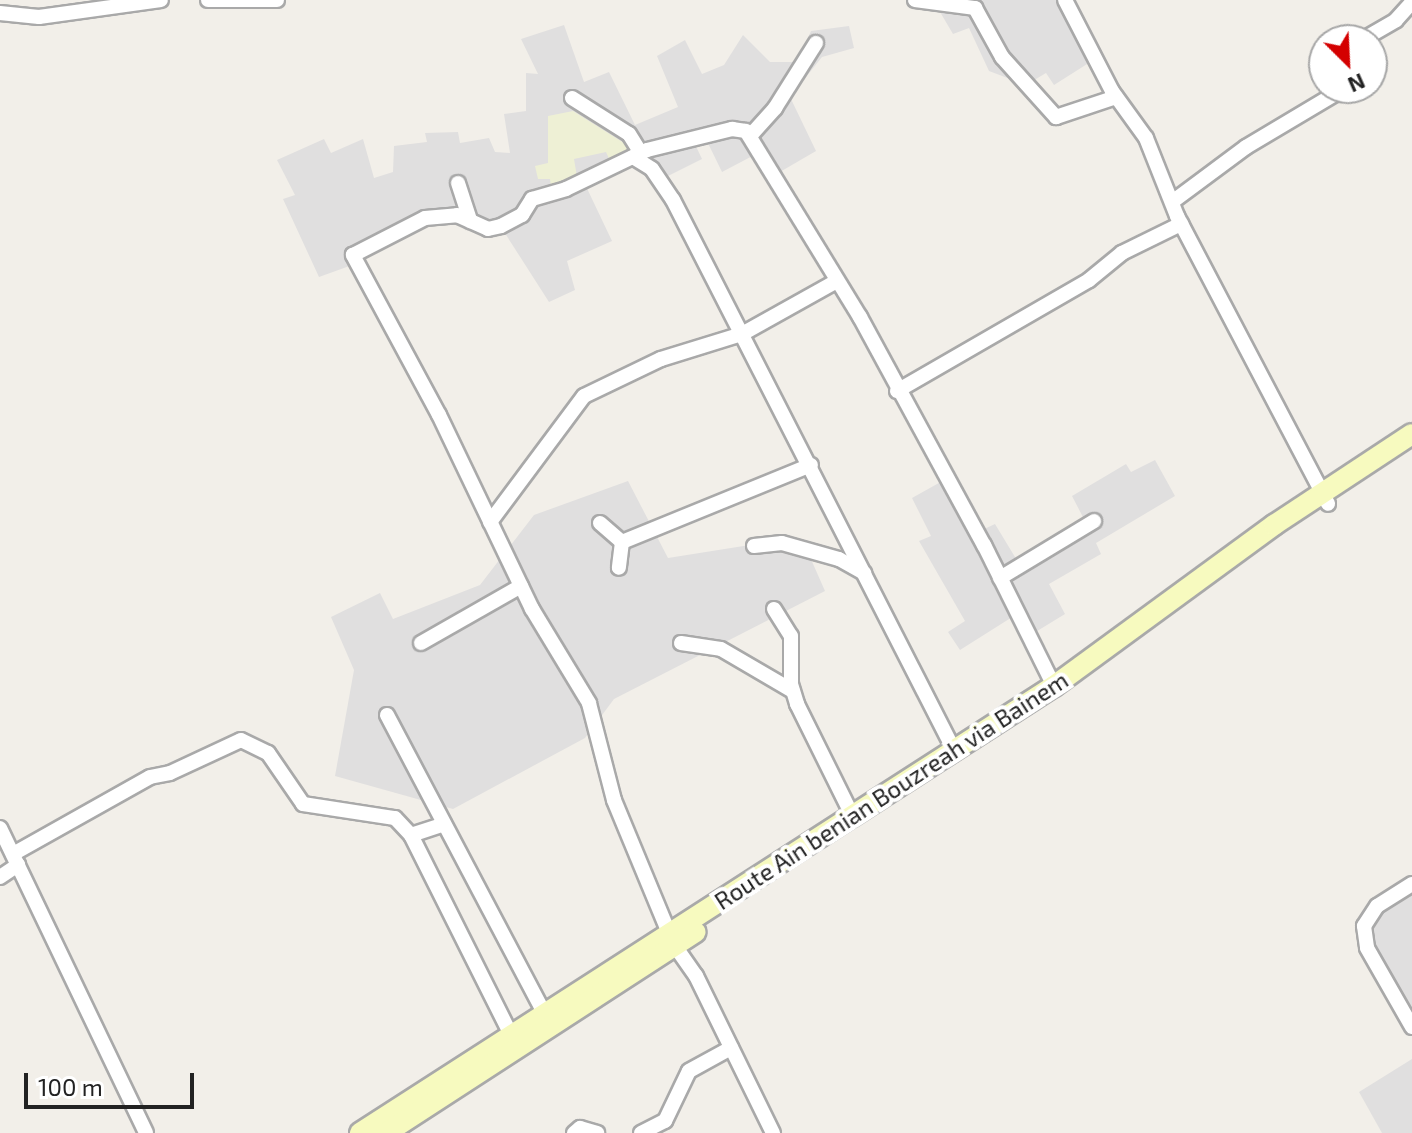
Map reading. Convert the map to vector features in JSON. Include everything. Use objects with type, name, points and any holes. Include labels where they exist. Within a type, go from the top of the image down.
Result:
[{"type":"main road","name":"Route Ain benian Bouzreah via Bainem","points":[[360,1133],[544,1013],[672,939],[948,770],[1412,434]]},
{"type":"main road","name":"Route Ain benian Bouzreah via Bainem","points":[[386,1133],[852,815],[1054,686],[1324,499],[1412,448]]},
{"type":"street","points":[[0,13],[39,17],[161,0]]},
{"type":"street","points":[[208,0],[277,0]]},
{"type":"street","points":[[915,0],[969,2],[1002,57],[1049,113],[1065,118],[1116,97]]},
{"type":"street","points":[[1065,0],[1116,97],[1146,138],[1181,224],[1324,499]]},
{"type":"street","points":[[1388,25],[1412,2]]},
{"type":"street","points":[[750,136],[775,108],[816,43]]},
{"type":"street","points":[[572,98],[629,134],[637,155],[652,169],[666,190],[811,465],[954,750]]},
{"type":"street","points":[[1172,202],[1246,147],[1318,104]]},
{"type":"street","points":[[773,1133],[672,939],[614,800],[589,703],[521,586],[353,255],[425,218],[457,215],[488,229],[501,226],[522,215],[532,199],[637,155],[732,129],[750,136],[897,391],[1000,578],[1054,686]]},
{"type":"street","points":[[458,183],[470,221]]},
{"type":"street","points":[[897,391],[1089,280],[1118,255],[1181,224]]},
{"type":"street","points":[[490,522],[584,396],[649,364],[742,334],[835,282]]},
{"type":"street","points":[[622,542],[811,465]]},
{"type":"street","points":[[1000,578],[1094,521]]},
{"type":"street","points":[[600,523],[622,542]]},
{"type":"street","points":[[619,568],[622,542]]},
{"type":"street","points":[[754,546],[782,543],[839,559],[864,573]]},
{"type":"street","points":[[421,643],[521,586]]},
{"type":"street","points":[[774,609],[791,636],[793,691],[852,815]]},
{"type":"street","points":[[681,643],[721,649],[793,691]]},
{"type":"street","points":[[387,715],[544,1013]]},
{"type":"street","points":[[0,877],[16,859],[150,777],[170,773],[241,740],[268,753],[299,803],[395,818],[411,835],[511,1035]]},
{"type":"street","points":[[411,835],[444,824]]},
{"type":"street","points":[[0,828],[146,1133]]},
{"type":"street","points":[[1412,884],[1377,906],[1364,926],[1367,948],[1412,1027]]},
{"type":"street","points":[[641,1133],[665,1121],[689,1071],[731,1048]]},
{"type":"street","points":[[574,1133],[580,1128],[597,1133]]},
{"type":"shaded area","points":[[933,0],[1065,0],[1095,59],[1054,85],[1046,73],[1026,85],[989,71],[969,28],[953,34]]},
{"type":"shaded area","points":[[564,25],[584,82],[609,72],[635,125],[678,107],[657,56],[685,40],[702,74],[724,65],[743,35],[770,62],[798,62],[811,31],[849,26],[854,48],[822,57],[790,97],[816,151],[773,176],[760,152],[722,172],[704,135],[692,138],[702,159],[660,180],[640,160],[583,180],[612,241],[567,261],[575,290],[549,302],[501,227],[445,215],[358,249],[355,264],[319,277],[283,199],[295,195],[277,160],[324,139],[331,153],[363,139],[374,178],[393,172],[394,146],[427,142],[425,133],[458,132],[460,143],[489,138],[495,152],[510,153],[504,114],[526,111],[526,73],[538,74],[521,39]]},
{"type":"shaded area","points":[[1155,460],[1175,496],[1096,543],[1101,554],[1049,584],[1065,614],[1029,636],[1017,614],[960,650],[948,632],[965,621],[919,541],[931,536],[912,498],[946,479],[978,532],[995,524],[1018,562],[1085,521],[1072,496],[1126,464],[1131,472]]},
{"type":"shaded area","points":[[628,481],[668,558],[769,542],[810,557],[825,591],[614,699],[585,738],[453,809],[335,776],[354,670],[331,617],[380,593],[393,619],[480,585],[534,515]]},
{"type":"shaded area","points":[[1412,884],[1412,1027],[1367,948],[1369,915]]},
{"type":"shaded area","points":[[1412,1059],[1412,1133],[1382,1133],[1359,1092]]},
{"type":"green space","points":[[573,111],[624,143],[629,153],[611,163],[606,152],[574,159],[577,177],[551,187],[550,179],[538,179],[535,166],[548,163],[548,116]]}]
